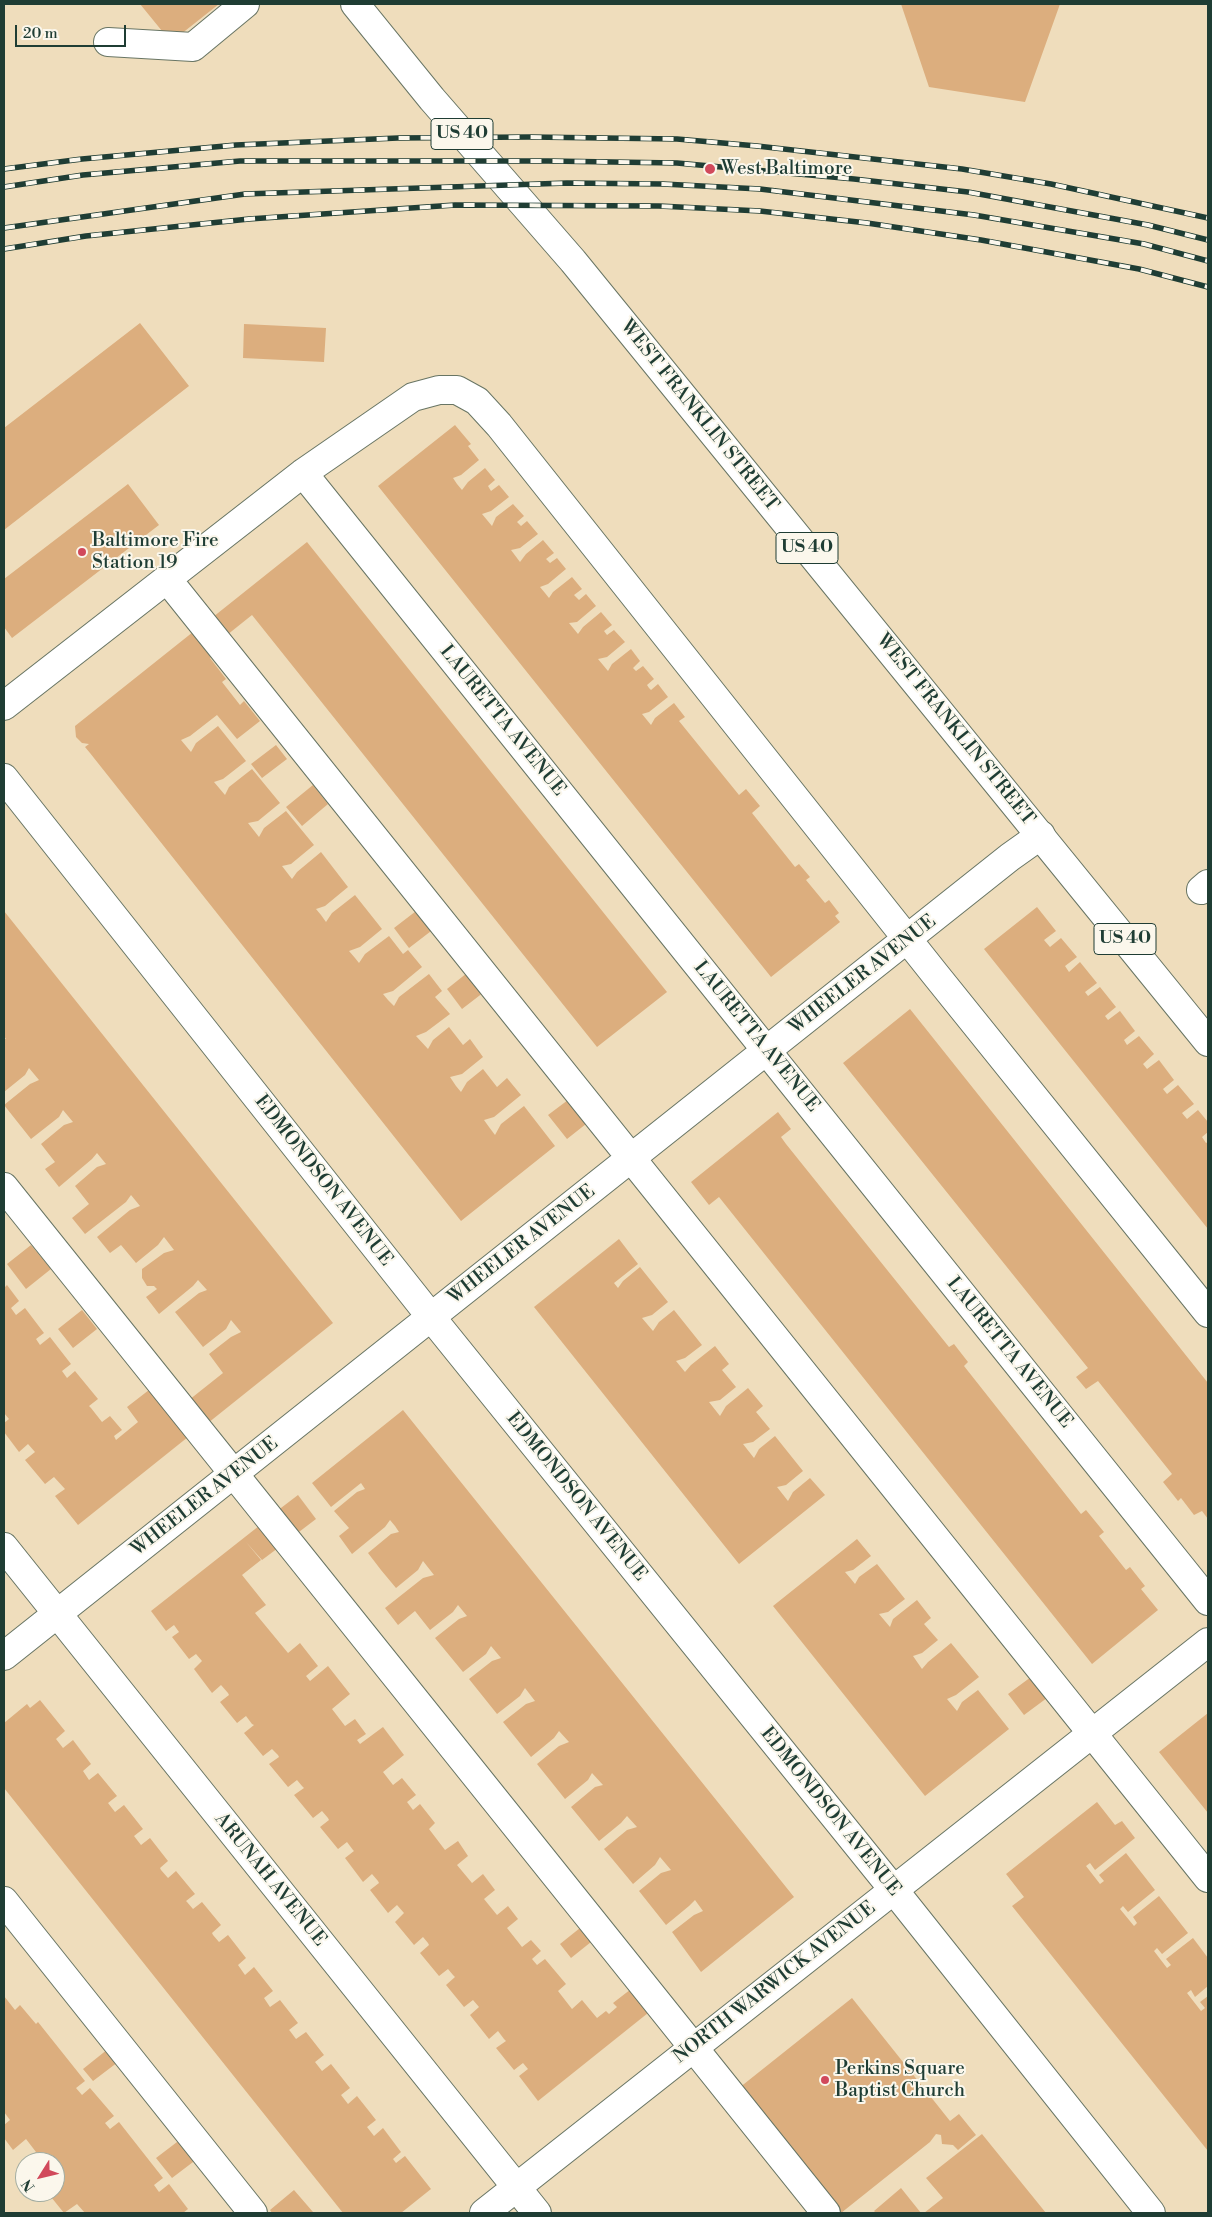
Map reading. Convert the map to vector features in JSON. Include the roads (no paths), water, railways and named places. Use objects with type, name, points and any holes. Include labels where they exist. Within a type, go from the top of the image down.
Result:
[{"type":"street","points":[[108,42],[193,47],[245,4]]},
{"type":"street","name":"WEST FRANKLIN STREET","points":[[355,4],[432,99],[590,283],[1208,1042]]},
{"type":"street","points":[[4,706],[303,473],[413,397],[439,390],[456,390],[477,401],[505,432],[907,939],[1208,1313]]},
{"type":"street","name":"LAURETTA AVENUE","points":[[303,473],[1208,1601]]},
{"type":"street","points":[[167,579],[1208,1878]]},
{"type":"street","name":"EDMONDSON AVENUE","points":[[4,778],[431,1317],[893,1889],[1151,2213]]},
{"type":"street","name":"WHEELER AVENUE","points":[[4,1656],[1010,857],[1041,835]]},
{"type":"street","points":[[4,1187],[826,2213]]},
{"type":"street","name":"ARUNAH AVENUE","points":[[4,1547],[537,2213]]},
{"type":"street","name":"NORTH WARWICK AVENUE","points":[[484,2213],[1208,1642]]},
{"type":"street","points":[[4,1901],[253,2213]]},
{"type":"railway","points":[[4,169],[82,159],[236,145],[398,138],[677,139],[962,169],[1051,184],[1208,218]]},
{"type":"railway","points":[[4,187],[83,175],[240,161],[677,163],[854,179],[968,192],[1148,225],[1208,240]]},
{"type":"railway","points":[[4,228],[245,194],[567,183],[663,184],[760,189],[974,215],[1144,244],[1208,261]]},
{"type":"railway","points":[[4,249],[86,236],[249,219],[455,205],[659,206],[760,211],[867,223],[981,240],[1139,269],[1208,287]]},
{"type":"place","name":"West Baltimore","points":[[710,169]]},
{"type":"place","name":"Baltimore Fire Station 19","points":[[82,552]]},
{"type":"place","name":"Perkins Square Baptist Church","points":[[825,2080]]}]
